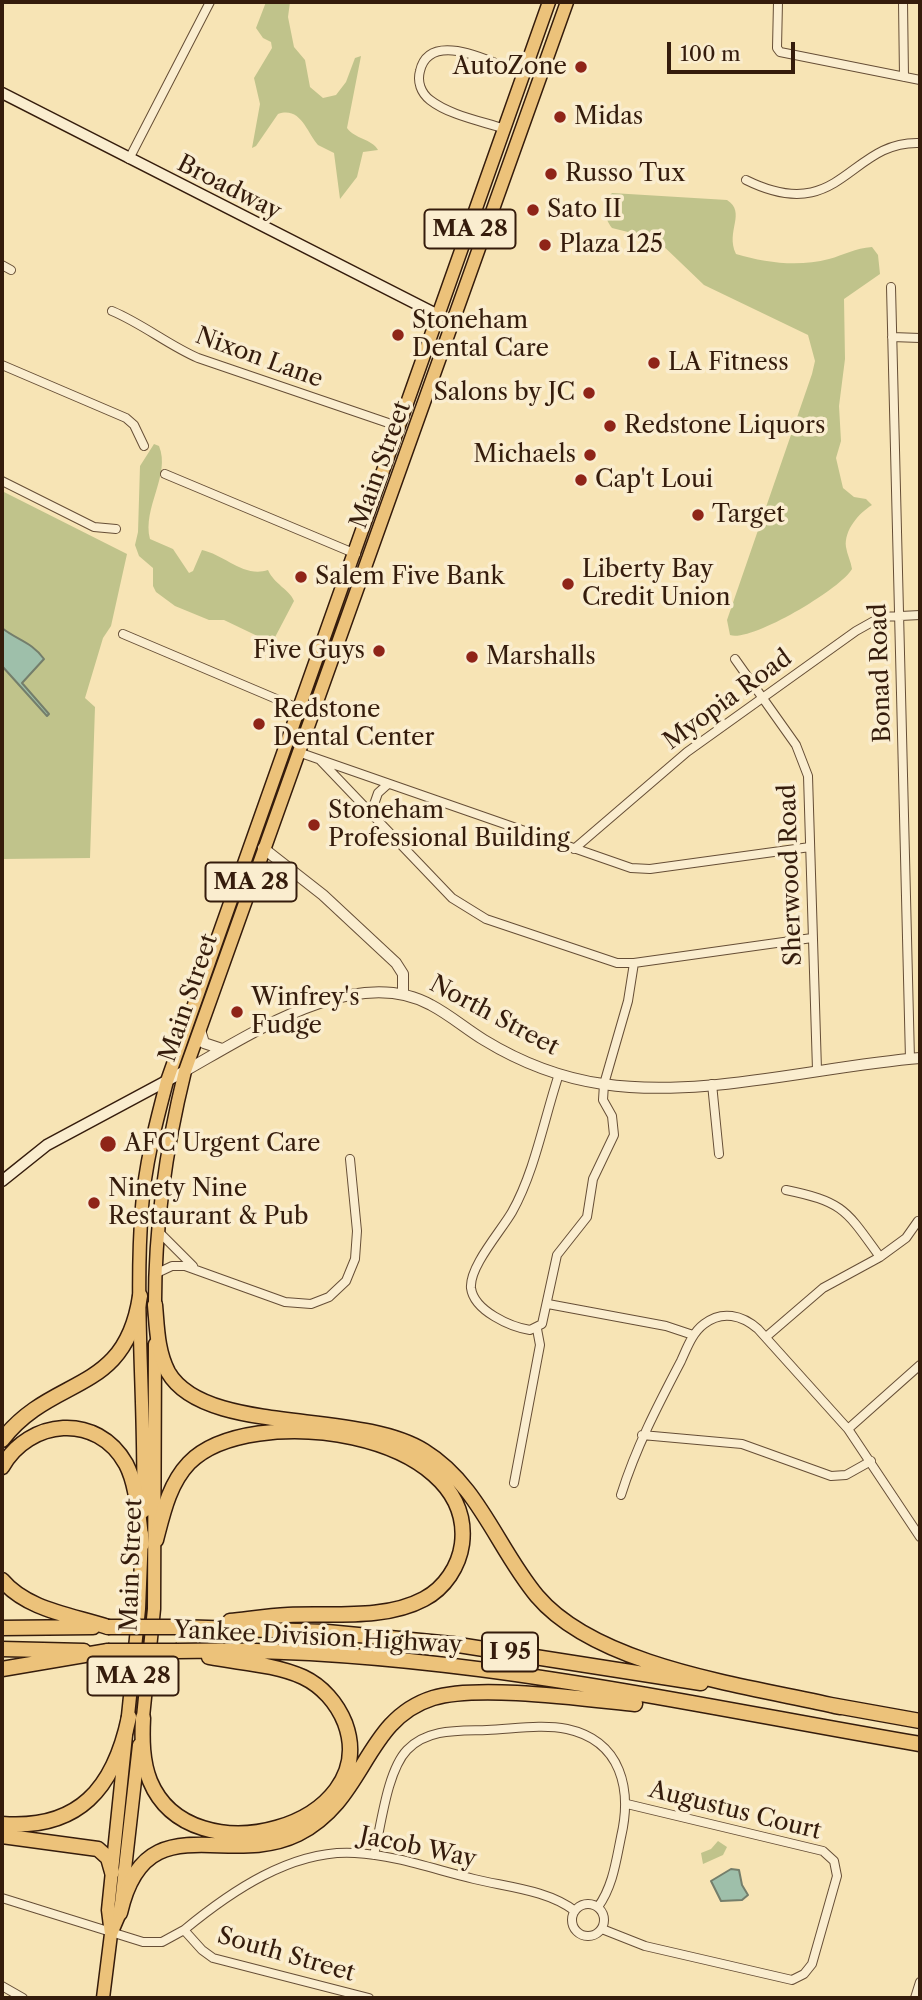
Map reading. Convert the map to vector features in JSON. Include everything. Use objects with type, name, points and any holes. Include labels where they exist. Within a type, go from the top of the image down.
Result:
[{"type":"highway","points":[[2,1440],[35,1409],[100,1372],[116,1358],[134,1326],[140,1296]]},
{"type":"highway","points":[[155,1305],[164,1361],[170,1374],[186,1392],[218,1408],[376,1431],[425,1451],[468,1492],[541,1600],[589,1637],[647,1662],[840,1707]]},
{"type":"highway","points":[[2,1467],[18,1446],[41,1431],[73,1427],[97,1434],[114,1447],[130,1472],[149,1542]]},
{"type":"highway","points":[[149,1542],[172,1487],[189,1462],[229,1438],[259,1433],[334,1436],[371,1442],[403,1453],[424,1466],[446,1485],[460,1514],[462,1543],[454,1568],[437,1590],[411,1605],[389,1611],[286,1615],[178,1627]]},
{"type":"highway","points":[[2,1580],[12,1591],[31,1602],[108,1627]]},
{"type":"highway","name":"Yankee Division Highway","points":[[2,1628],[178,1627],[327,1632],[452,1644],[920,1721]]},
{"type":"highway","name":"Yankee Division Highway","points":[[2,1649],[296,1654],[432,1664],[920,1744]]},
{"type":"highway","points":[[2,1669],[61,1662],[108,1651]]},
{"type":"highway","points":[[136,1718],[144,1761],[156,1792],[176,1813],[206,1828],[252,1834],[288,1825],[316,1809],[339,1782],[346,1764],[348,1734],[337,1708],[320,1688],[306,1679],[279,1669],[177,1651]]},
{"type":"highway","points":[[120,1913],[137,1870],[162,1849],[183,1843],[263,1845],[290,1838],[324,1818],[348,1792],[390,1724],[413,1706],[433,1698],[468,1694],[534,1695],[757,1716]]},
{"type":"highway","points":[[2,1824],[26,1825],[54,1819],[90,1799],[112,1771],[136,1718]]},
{"type":"highway","points":[[2,1836],[98,1849],[108,1858],[112,1872]]},
{"type":"main road","name":"Main Street","points":[[111,1934],[120,1913],[136,1718],[139,1609],[149,1542],[155,1274],[164,1161],[186,1071],[202,1023],[567,2]]},
{"type":"main road","name":"Main Street","points":[[149,1542],[144,1467],[140,1296],[142,1206],[147,1165],[167,1081],[356,554],[548,5]]},
{"type":"main road","points":[[548,5],[549,19],[559,24]]},
{"type":"main road","name":"Broadway","points":[[2,93],[440,316]]},
{"type":"main road","name":"North Street","points":[[2,1181],[41,1149],[186,1071]]},
{"type":"main road","name":"Main Street","points":[[103,1998],[111,1934],[108,1910],[112,1872],[136,1718]]},
{"type":"street","points":[[129,159],[209,2]]},
{"type":"street","points":[[778,2],[777,48],[780,52],[920,80]]},
{"type":"street","points":[[903,2],[904,77]]},
{"type":"street","points":[[505,129],[429,99],[420,85],[420,69],[431,53],[445,49],[523,75]]},
{"type":"street","points":[[746,180],[776,192],[807,193],[836,183],[885,150],[920,143]]},
{"type":"street","points":[[2,265],[11,270]]},
{"type":"street","name":"Bonad Road","points":[[891,287],[910,1031],[915,1058]]},
{"type":"street","name":"Nixon Lane","points":[[112,311],[143,325],[176,348],[198,358],[400,428]]},
{"type":"street","points":[[892,337],[920,338]]},
{"type":"street","points":[[2,365],[126,418],[134,425],[145,446]]},
{"type":"street","points":[[165,474],[356,554]]},
{"type":"street","points":[[2,481],[95,528],[117,529]]},
{"type":"street","name":"Myopia Road","points":[[574,849],[666,769],[866,624],[881,617],[920,615]]},
{"type":"street","points":[[123,634],[300,709]]},
{"type":"street","name":"Sherwood Road","points":[[735,659],[796,745],[806,767],[809,785],[817,1070]]},
{"type":"street","points":[[298,752],[620,865],[644,869],[810,847]]},
{"type":"street","points":[[320,760],[452,898],[476,915],[598,959],[634,963],[812,938]]},
{"type":"street","points":[[371,813],[378,793],[388,784]]},
{"type":"street","points":[[263,848],[323,895],[396,963],[403,974],[403,994]]},
{"type":"street","points":[[514,1483],[540,1345],[537,1329],[548,1304],[556,1258],[587,1217],[593,1179],[614,1135],[612,1116],[603,1100],[604,1084],[634,981],[634,963]]},
{"type":"street","name":"North Street","points":[[186,1071],[292,1015],[349,994],[370,991],[403,994],[431,1005],[507,1052],[559,1074],[604,1084],[658,1087],[712,1084],[915,1058]]},
{"type":"street","points":[[202,1023],[200,1036],[204,1043],[213,1049],[226,1048]]},
{"type":"street","points":[[910,1031],[920,1028]]},
{"type":"street","points":[[537,1329],[513,1326],[492,1313],[475,1298],[471,1284],[477,1267],[522,1192],[559,1074]]},
{"type":"street","points":[[712,1084],[719,1154]]},
{"type":"street","points":[[155,1274],[176,1265],[195,1268],[285,1302],[310,1304],[332,1295],[349,1278],[356,1254],[350,1159]]},
{"type":"street","points":[[786,1191],[817,1196],[840,1206],[880,1256]]},
{"type":"street","points":[[766,1337],[823,1288],[902,1241],[918,1220]]},
{"type":"street","points":[[157,1231],[174,1251],[195,1268]]},
{"type":"street","points":[[548,1304],[666,1326],[694,1335]]},
{"type":"street","points":[[621,1495],[642,1435],[694,1335],[710,1321],[732,1315],[751,1323],[766,1337],[848,1429],[920,1537]]},
{"type":"street","points":[[848,1429],[920,1365]]},
{"type":"street","points":[[642,1435],[742,1444],[831,1476],[846,1475],[871,1461]]},
{"type":"street","points":[[374,1855],[397,1764],[412,1745],[439,1733],[548,1727],[576,1732],[592,1740],[613,1759],[625,1784],[627,1804],[611,1883],[598,1907]]},
{"type":"street","name":"Augustus Court","points":[[602,1928],[645,1946],[782,1979],[795,1979],[807,1972],[813,1964],[837,1879],[835,1862],[823,1851],[627,1804]]},
{"type":"street","name":"Jacob Way","points":[[184,1930],[257,1878],[325,1855],[349,1852],[374,1855],[548,1896],[575,1911]]},
{"type":"street","name":"South Street","points":[[2,1898],[111,1934],[154,1943],[184,1930],[213,1958],[369,1998]]},
{"type":"street","points":[[587,1904],[598,1907],[604,1917],[602,1928],[593,1935],[580,1934],[572,1923],[575,1911],[587,1904]]},
{"type":"street","points":[[915,1998],[920,1982]]},
{"type":"street","points":[[2,1986],[23,1998]]},
{"type":"green space","points":[[266,2],[290,2],[288,17],[294,47],[305,60],[310,87],[323,98],[336,95],[346,82],[355,58],[361,56],[347,128],[354,135],[372,143],[378,150],[363,152],[357,177],[340,199],[334,153],[318,145],[298,117],[286,113],[278,114],[252,148],[260,104],[254,78],[272,48],[271,42],[263,38],[256,28]]},
{"type":"green space","points":[[612,193],[727,200],[733,205],[736,217],[733,246],[736,254],[747,257],[771,262],[806,263],[872,247],[878,255],[880,274],[844,299],[845,359],[839,406],[841,441],[836,458],[843,488],[854,497],[866,499],[872,505],[858,517],[847,534],[846,547],[852,569],[814,601],[756,631],[730,635],[727,620],[812,374],[815,361],[808,335],[704,285],[656,239],[612,228],[605,210],[606,202]]},
{"type":"green space","points":[[154,444],[159,446],[162,468],[150,515],[150,539],[173,549],[189,573],[193,571],[202,550],[243,569],[259,572],[268,570],[294,601],[272,643],[224,620],[209,620],[175,606],[156,592],[153,586],[153,568],[139,556],[135,545],[138,532],[140,466]]},
{"type":"green space","points":[[2,491],[127,554],[111,626],[103,638],[85,698],[95,707],[90,858],[2,859]]},
{"type":"green space","points":[[718,1841],[727,1847],[723,1855],[703,1864],[701,1853],[711,1849]]},
{"type":"shaded area","points":[[2,628],[29,645],[44,659],[22,683],[49,714],[47,716],[2,666]]},
{"type":"shaded area","points":[[731,1869],[739,1870],[742,1885],[748,1895],[742,1900],[721,1901],[711,1881]]},
{"type":"place","name":"AutoZone","points":[[581,67]]},
{"type":"place","name":"Midas","points":[[560,117]]},
{"type":"place","name":"Russo Tux","points":[[551,174]]},
{"type":"place","name":"Sato II","points":[[533,210]]},
{"type":"place","name":"Plaza 125","points":[[545,245]]},
{"type":"place","name":"Stoneham Dental Care","points":[[398,335]]},
{"type":"place","name":"LA Fitness","points":[[654,363]]},
{"type":"place","name":"Salons by JC","points":[[589,393]]},
{"type":"place","name":"Redstone Liquors","points":[[610,426]]},
{"type":"place","name":"Michaels","points":[[590,455]]},
{"type":"place","name":"Cap't Loui","points":[[581,480]]},
{"type":"place","name":"Target","points":[[698,515]]},
{"type":"place","name":"Salem Five Bank","points":[[301,577]]},
{"type":"place","name":"Liberty Bay Credit Union","points":[[568,584]]},
{"type":"place","name":"Five Guys","points":[[379,651]]},
{"type":"place","name":"Marshalls","points":[[472,657]]},
{"type":"place","name":"Redstone Dental Center","points":[[259,724]]},
{"type":"place","name":"Stoneham Professional Building","points":[[314,825]]},
{"type":"place","name":"Winfrey's Fudge","points":[[237,1012]]},
{"type":"place","name":"AFC Urgent Care","points":[[108,1144]]},
{"type":"place","name":"Ninety Nine Restaurant & Pub","points":[[94,1203]]}]
